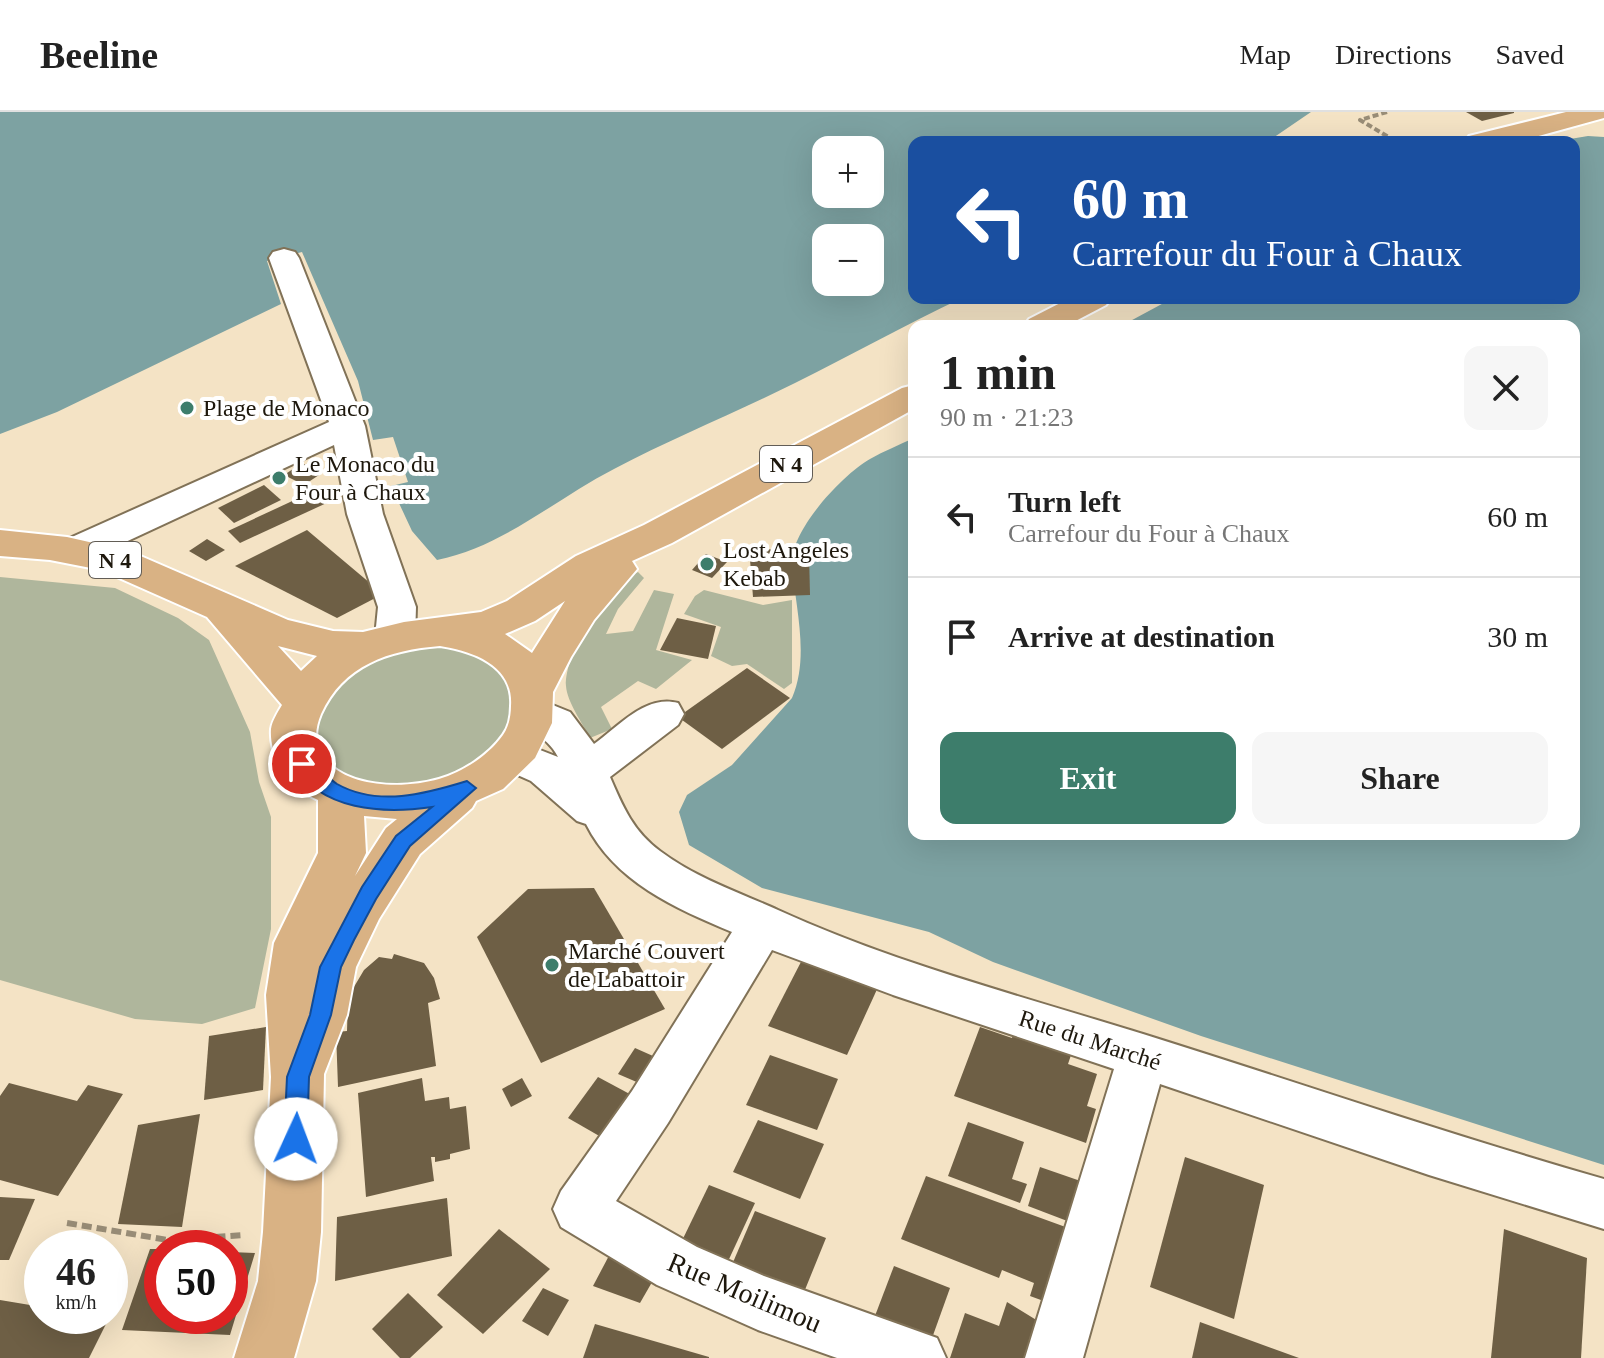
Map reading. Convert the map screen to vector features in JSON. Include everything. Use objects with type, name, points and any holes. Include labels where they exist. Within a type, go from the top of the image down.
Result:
[{"type":"main road","points":[[1506,136],[1595,112]]},
{"type":"main road","points":[[1053,320],[1083,304]]},
{"type":"main road","name":"N 4","points":[[440,632],[489,625],[511,616],[549,595],[590,565],[658,534],[908,398]]},
{"type":"main road","name":"N 4","points":[[533,701],[561,635],[594,589],[658,534]]},
{"type":"main road","name":"N 4","points":[[0,543],[76,550],[134,567],[221,610],[307,642],[339,647],[380,642]]},
{"type":"main road","name":"N 4","points":[[221,610],[302,700]]},
{"type":"main road","points":[[298,1077],[321,1015],[331,967],[360,908],[403,841],[512,755],[527,734],[533,701],[525,671],[511,655],[467,636],[440,632],[380,642],[328,670],[302,700],[295,722],[294,743],[302,764],[318,781],[341,794],[369,802],[402,804],[435,799],[467,788]]},
{"type":"main road","points":[[264,1358],[287,1281],[292,1232],[298,1077],[291,995],[299,943],[342,853],[341,794]]},
{"type":"street","points":[[284,258],[348,426],[365,514],[397,607],[380,642]]},
{"type":"street","points":[[76,550],[348,426]]},
{"type":"street","name":"Rue du Marché","points":[[533,701],[573,743],[605,820],[620,842],[656,873],[763,924],[942,992],[1486,1171],[1604,1204]]},
{"type":"street","points":[[585,774],[663,714]]},
{"type":"street","name":"Rue du Marché","points":[[512,755],[555,772],[605,820]]},
{"type":"street","name":"Rue Moilimou","points":[[763,924],[650,1107],[580,1209],[677,1266],[744,1296],[909,1356]]},
{"type":"street","points":[[1054,1358],[1143,1056]]},
{"type":"path","points":[[1387,112],[1360,120],[1387,136]]},
{"type":"path","points":[[67,1223],[168,1240],[292,1232]]},
{"type":"green space","points":[[638,572],[644,578],[618,609],[606,634],[633,631],[654,590],[674,594],[656,650],[692,660],[656,689],[638,681],[601,707],[612,729],[590,738],[569,699],[567,672],[580,639],[601,605],[613,591]]},
{"type":"green space","points":[[0,577],[115,588],[178,618],[209,640],[250,732],[259,782],[271,817],[271,929],[255,1008],[202,1024],[135,1019],[0,980]]},
{"type":"green space","points":[[704,590],[763,605],[792,600],[792,683],[784,689],[747,664],[732,666],[711,656],[721,627],[684,614],[695,596]]},
{"type":"green space","points":[[437,647],[459,649],[495,665],[515,692],[513,726],[477,765],[461,775],[424,783],[378,787],[345,778],[325,758],[318,732],[326,703],[348,677],[385,657]]},
{"type":"water","points":[[0,112],[1311,112],[1276,136],[908,136],[908,304],[950,304],[918,320],[908,320],[908,325],[795,383],[614,469],[507,533],[437,560],[412,531],[391,486],[408,482],[393,437],[373,440],[358,381],[302,252],[267,261],[281,304],[57,412],[0,434]]},
{"type":"water","points":[[1580,137],[1604,137],[1604,1165],[1201,1036],[993,962],[929,932],[762,888],[689,845],[679,812],[687,795],[732,765],[792,698],[801,648],[792,564],[799,536],[820,505],[846,478],[870,459],[908,441],[908,840],[1580,840],[1580,320],[1132,320],[1162,304],[1580,304]]},
{"type":"building","points":[[1466,112],[1514,112],[1514,113],[1482,121]]},
{"type":"building","points":[[302,463],[322,473],[304,485],[284,475]]},
{"type":"building","points":[[264,485],[281,500],[234,523],[218,508]]},
{"type":"building","points":[[318,489],[331,501],[240,543],[228,531]]},
{"type":"building","points":[[307,530],[383,594],[337,618],[235,566]]},
{"type":"building","points":[[207,539],[225,550],[206,561],[189,551]]},
{"type":"building","points":[[749,547],[809,554],[810,595],[753,597]]},
{"type":"building","points":[[706,554],[727,562],[712,578],[692,570]]},
{"type":"building","points":[[677,618],[716,626],[708,659],[660,650]]},
{"type":"building","points":[[747,668],[790,698],[722,749],[678,717]]},
{"type":"building","points":[[594,888],[665,1009],[541,1063],[477,937],[528,889]]},
{"type":"building","points":[[394,954],[424,963],[434,978],[440,999],[428,1003],[436,1066],[338,1087],[336,1032],[347,1031],[348,997],[364,970],[379,957],[392,959]]},
{"type":"building","points":[[803,958],[879,985],[847,1055],[768,1026]]},
{"type":"building","points":[[266,1027],[263,1090],[204,1100],[209,1036]]},
{"type":"building","points":[[980,1027],[1012,1038],[1014,1031],[1072,1052],[1068,1064],[1097,1074],[1087,1106],[1096,1109],[1086,1143],[954,1096]]},
{"type":"building","points":[[635,1048],[662,1060],[646,1086],[618,1074]]},
{"type":"building","points":[[770,1055],[838,1079],[817,1130],[746,1105]]},
{"type":"building","points":[[598,1077],[639,1099],[608,1141],[568,1118]]},
{"type":"building","points":[[422,1078],[425,1101],[449,1097],[450,1109],[466,1106],[470,1149],[450,1154],[450,1159],[435,1162],[435,1157],[431,1157],[434,1181],[366,1197],[358,1093]]},
{"type":"building","points":[[522,1078],[532,1096],[511,1107],[502,1089]]},
{"type":"building","points":[[9,1083],[77,1101],[88,1085],[123,1094],[58,1196],[0,1180],[0,1096]]},
{"type":"building","points":[[200,1114],[182,1227],[118,1224],[138,1125]]},
{"type":"building","points":[[758,1120],[824,1144],[800,1199],[733,1172]]},
{"type":"building","points":[[968,1122],[1024,1142],[1012,1179],[1027,1184],[1020,1203],[948,1176]]},
{"type":"building","points":[[1185,1157],[1264,1185],[1234,1319],[1150,1287]]},
{"type":"building","points":[[1040,1167],[1095,1186],[1083,1227],[1028,1206]]},
{"type":"building","points":[[926,1176],[1082,1233],[1060,1307],[1030,1296],[1034,1283],[1002,1270],[999,1278],[901,1239]]},
{"type":"building","points":[[709,1185],[755,1203],[724,1270],[677,1251]]},
{"type":"building","points":[[0,1197],[35,1199],[9,1260],[0,1260]]},
{"type":"building","points":[[447,1198],[452,1256],[335,1281],[337,1217]]},
{"type":"building","points":[[755,1211],[826,1238],[800,1302],[728,1274]]},
{"type":"building","points":[[499,1229],[550,1269],[483,1334],[437,1295]]},
{"type":"building","points":[[1504,1229],[1587,1258],[1581,1358],[1491,1358]]},
{"type":"building","points":[[612,1250],[659,1270],[640,1303],[593,1286]]},
{"type":"building","points":[[248,1253],[255,1253],[248,1276]]},
{"type":"building","points":[[144,1266],[144,1331],[128,1330],[128,1313]]},
{"type":"building","points":[[894,1266],[950,1288],[927,1352],[870,1329]]},
{"type":"building","points":[[543,1288],[569,1300],[548,1336],[522,1321]]},
{"type":"building","points":[[408,1293],[443,1327],[410,1358],[400,1358],[372,1329]]},
{"type":"building","points":[[0,1300],[24,1304],[24,1334],[101,1334],[89,1358],[0,1358]]},
{"type":"building","points":[[1007,1302],[1051,1329],[1041,1358],[950,1358],[965,1313],[999,1326]]},
{"type":"building","points":[[1200,1322],[1299,1358],[1192,1358]]},
{"type":"building","points":[[595,1324],[709,1357],[709,1358],[583,1358]]},
{"type":"place","name":"Plage de Monaco","points":[[187,408]]},
{"type":"place","name":"Le Monaco du Four à Chaux","points":[[279,478]]},
{"type":"place","name":"Lost Angeles Kebab","points":[[707,564]]},
{"type":"place","name":"Marché Couvert de Labattoir","points":[[552,965]]},
{"type":"route","points":[[296,1139],[298,1077],[321,1015],[331,967],[345,938],[360,908],[403,841],[422,822],[467,788],[435,799],[402,804],[369,802],[341,794],[318,781],[302,764]]}]
